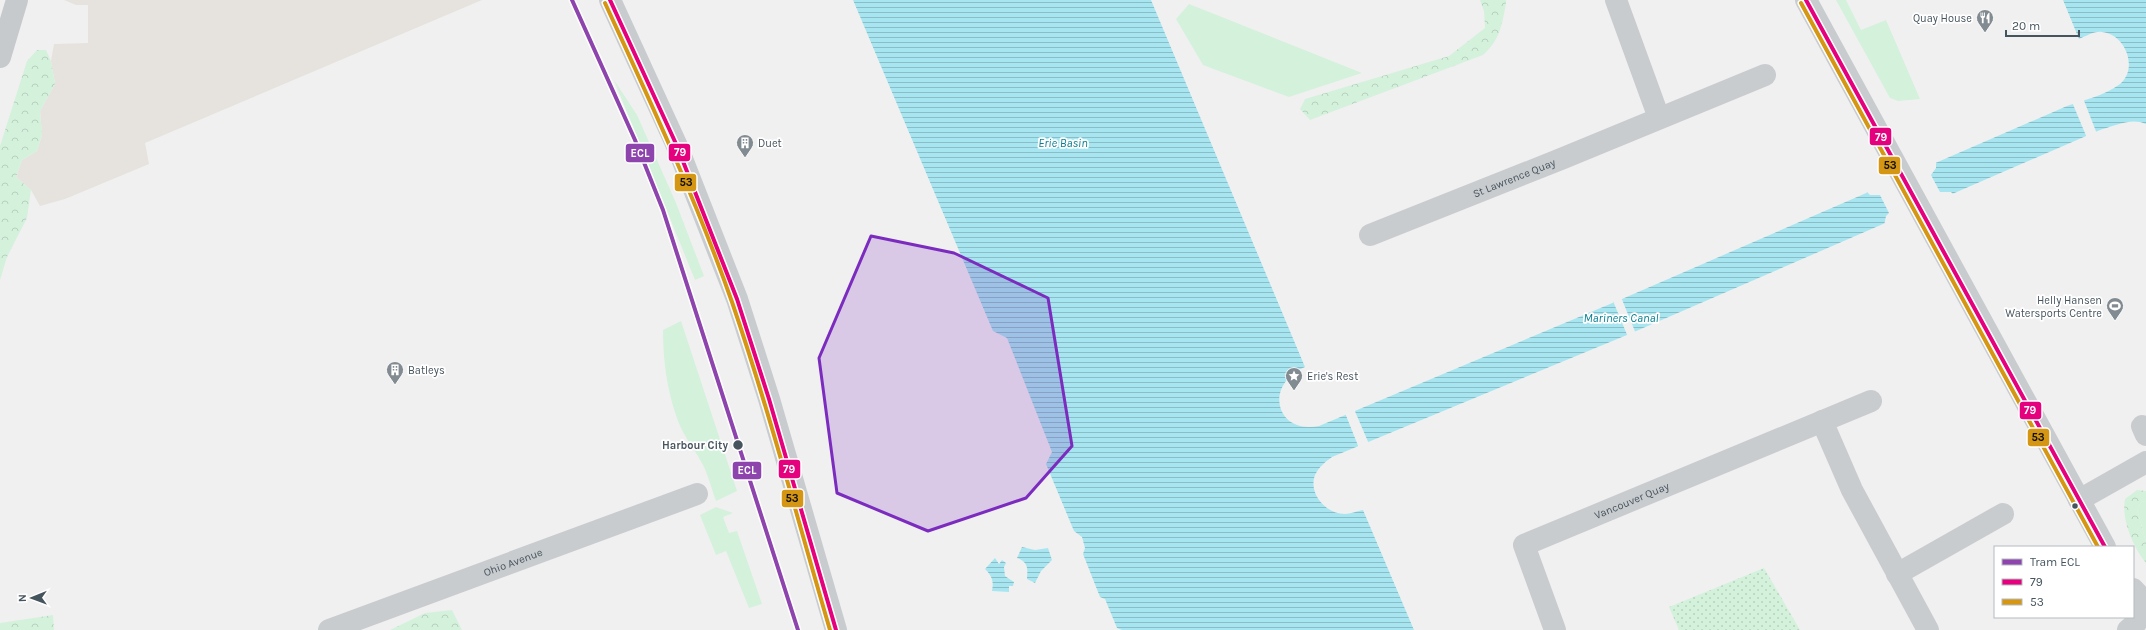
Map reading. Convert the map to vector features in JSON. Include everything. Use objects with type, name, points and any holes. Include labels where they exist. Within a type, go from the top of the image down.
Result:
[{"type":"main road","points":[[0,57],[17,0]]},
{"type":"street","points":[[610,0],[677,146],[737,299],[769,399],[836,630]]},
{"type":"street","points":[[1616,0],[1659,118]]},
{"type":"street","points":[[1806,0],[1885,142],[1939,244],[2104,546]]},
{"type":"street","name":"St Lawrence Quay","points":[[1370,235],[1561,159],[1765,75]]},
{"type":"street","name":"Vancouver Quay","points":[[1555,630],[1524,545],[1871,401]]},
{"type":"street","points":[[1822,422],[1852,490],[1928,630]]},
{"type":"street","points":[[2079,500],[2146,462]]},
{"type":"street","name":"Ohio Avenue","points":[[329,630],[697,494]]},
{"type":"street","points":[[1897,574],[2003,514]]},
{"type":"street","points":[[2128,630],[2136,623],[2146,605],[2134,590]]},
{"type":"highlighted area","points":[[871,236],[954,253],[1048,298],[1072,446],[1026,498],[928,531],[837,493],[819,358]]},
{"type":"shaded area","points":[[64,0],[482,0],[145,143],[149,164],[65,199],[40,206],[31,190],[16,177],[22,160],[37,151],[42,135],[40,111],[55,84],[51,61],[54,44],[88,43],[88,5],[76,5]]},
{"type":"green space","points":[[1480,0],[1506,0],[1503,18],[1497,38],[1483,55],[1310,120],[1300,109],[1305,99],[1449,56],[1485,28],[1484,11]]},
{"type":"green space","points":[[1836,0],[1846,0],[1861,30],[1886,20],[1920,99],[1898,101],[1890,98]]},
{"type":"green space","points":[[1189,4],[1362,73],[1289,97],[1203,65],[1176,19]]},
{"type":"green space","points":[[37,50],[46,50],[51,61],[55,84],[40,111],[42,135],[37,151],[22,160],[16,177],[31,190],[27,218],[7,257],[0,280],[0,146],[27,61]]},
{"type":"green space","points":[[614,80],[637,115],[676,203],[704,276],[695,280]]},
{"type":"green space","points":[[681,321],[737,491],[716,501],[704,468],[680,426],[668,387],[663,330]]},
{"type":"green space","points":[[2137,490],[2146,491],[2146,501],[2141,502],[2137,509],[2146,542],[2146,563],[2137,549],[2126,524],[2124,507],[2125,499]]},
{"type":"green space","points":[[2146,501],[2146,542],[2137,509],[2141,502]]},
{"type":"green space","points":[[716,507],[733,513],[723,517],[729,533],[737,531],[762,604],[749,608],[726,551],[716,555],[700,515]]},
{"type":"green space","points":[[1764,568],[1800,630],[1679,630],[1669,607]]},
{"type":"green space","points":[[452,610],[462,630],[390,630],[425,613]]},
{"type":"green space","points":[[53,615],[54,630],[0,630],[0,623]]},
{"type":"water","name":"Erie Basin","points":[[853,0],[1151,0],[1305,367],[1292,375],[1283,385],[1280,396],[1280,407],[1285,416],[1293,423],[1304,427],[1319,426],[1622,299],[2067,106],[2095,97],[2114,88],[2126,77],[2128,69],[2129,61],[2123,45],[2110,34],[2102,32],[2093,33],[2079,39],[2063,0],[2146,0],[2146,124],[2135,121],[2117,124],[2100,130],[1627,335],[1332,457],[1322,465],[1315,475],[1314,489],[1316,496],[1325,507],[1331,511],[1347,514],[1363,510],[1414,630],[1122,630],[1117,628],[1105,599],[1100,597],[1083,554],[1085,548],[1082,537],[1074,531],[1046,464],[1052,452],[1007,338],[993,331]]},
{"type":"water","points":[[1022,547],[1035,550],[1048,548],[1052,560],[1041,571],[1035,583],[1027,579],[1026,566],[1023,561],[1017,558]]},
{"type":"water","points":[[995,558],[999,564],[1002,560],[1006,563],[1004,567],[1005,576],[1014,582],[1013,586],[1009,586],[1009,592],[992,591],[992,579],[985,569]]},
{"type":"pier","points":[[2083,98],[2097,134],[2087,138],[2072,102]]},
{"type":"pier","points":[[1936,161],[1936,168],[1931,175],[1940,192],[1951,192],[1954,195],[1884,226],[1886,216],[1889,213],[1880,195],[1870,195],[1866,191]]},
{"type":"pier","points":[[1621,297],[1636,334],[1628,337],[1613,301]]},
{"type":"pier","points":[[1354,409],[1369,444],[1359,448],[1345,413]]},
{"type":"tram line","name":"ECL","points":[[572,0],[635,140],[663,210],[798,630]]},
{"type":"transit line","name":"79","points":[[610,0],[677,146],[737,299],[769,399],[836,630]]},
{"type":"transit line","name":"79","points":[[1806,0],[2104,546]]},
{"type":"transit line","name":"53","points":[[605,3],[688,188],[732,302],[771,425],[830,630]]},
{"type":"transit line","name":"53","points":[[1801,3],[2097,546]]},
{"type":"place","name":"Quay House","points":[[1985,33]]},
{"type":"place","name":"Duet","points":[[745,158]]},
{"type":"place","name":"Helly Hansen Watersports Centre","points":[[2115,321]]},
{"type":"place","name":"Batleys","points":[[395,385]]},
{"type":"place","name":"Erie's Rest","points":[[1294,391]]},
{"type":"place","name":"Harbour City","points":[[738,445]]},
{"type":"water label","name":"Mariners Canal","points":[[1621,318]]}]
